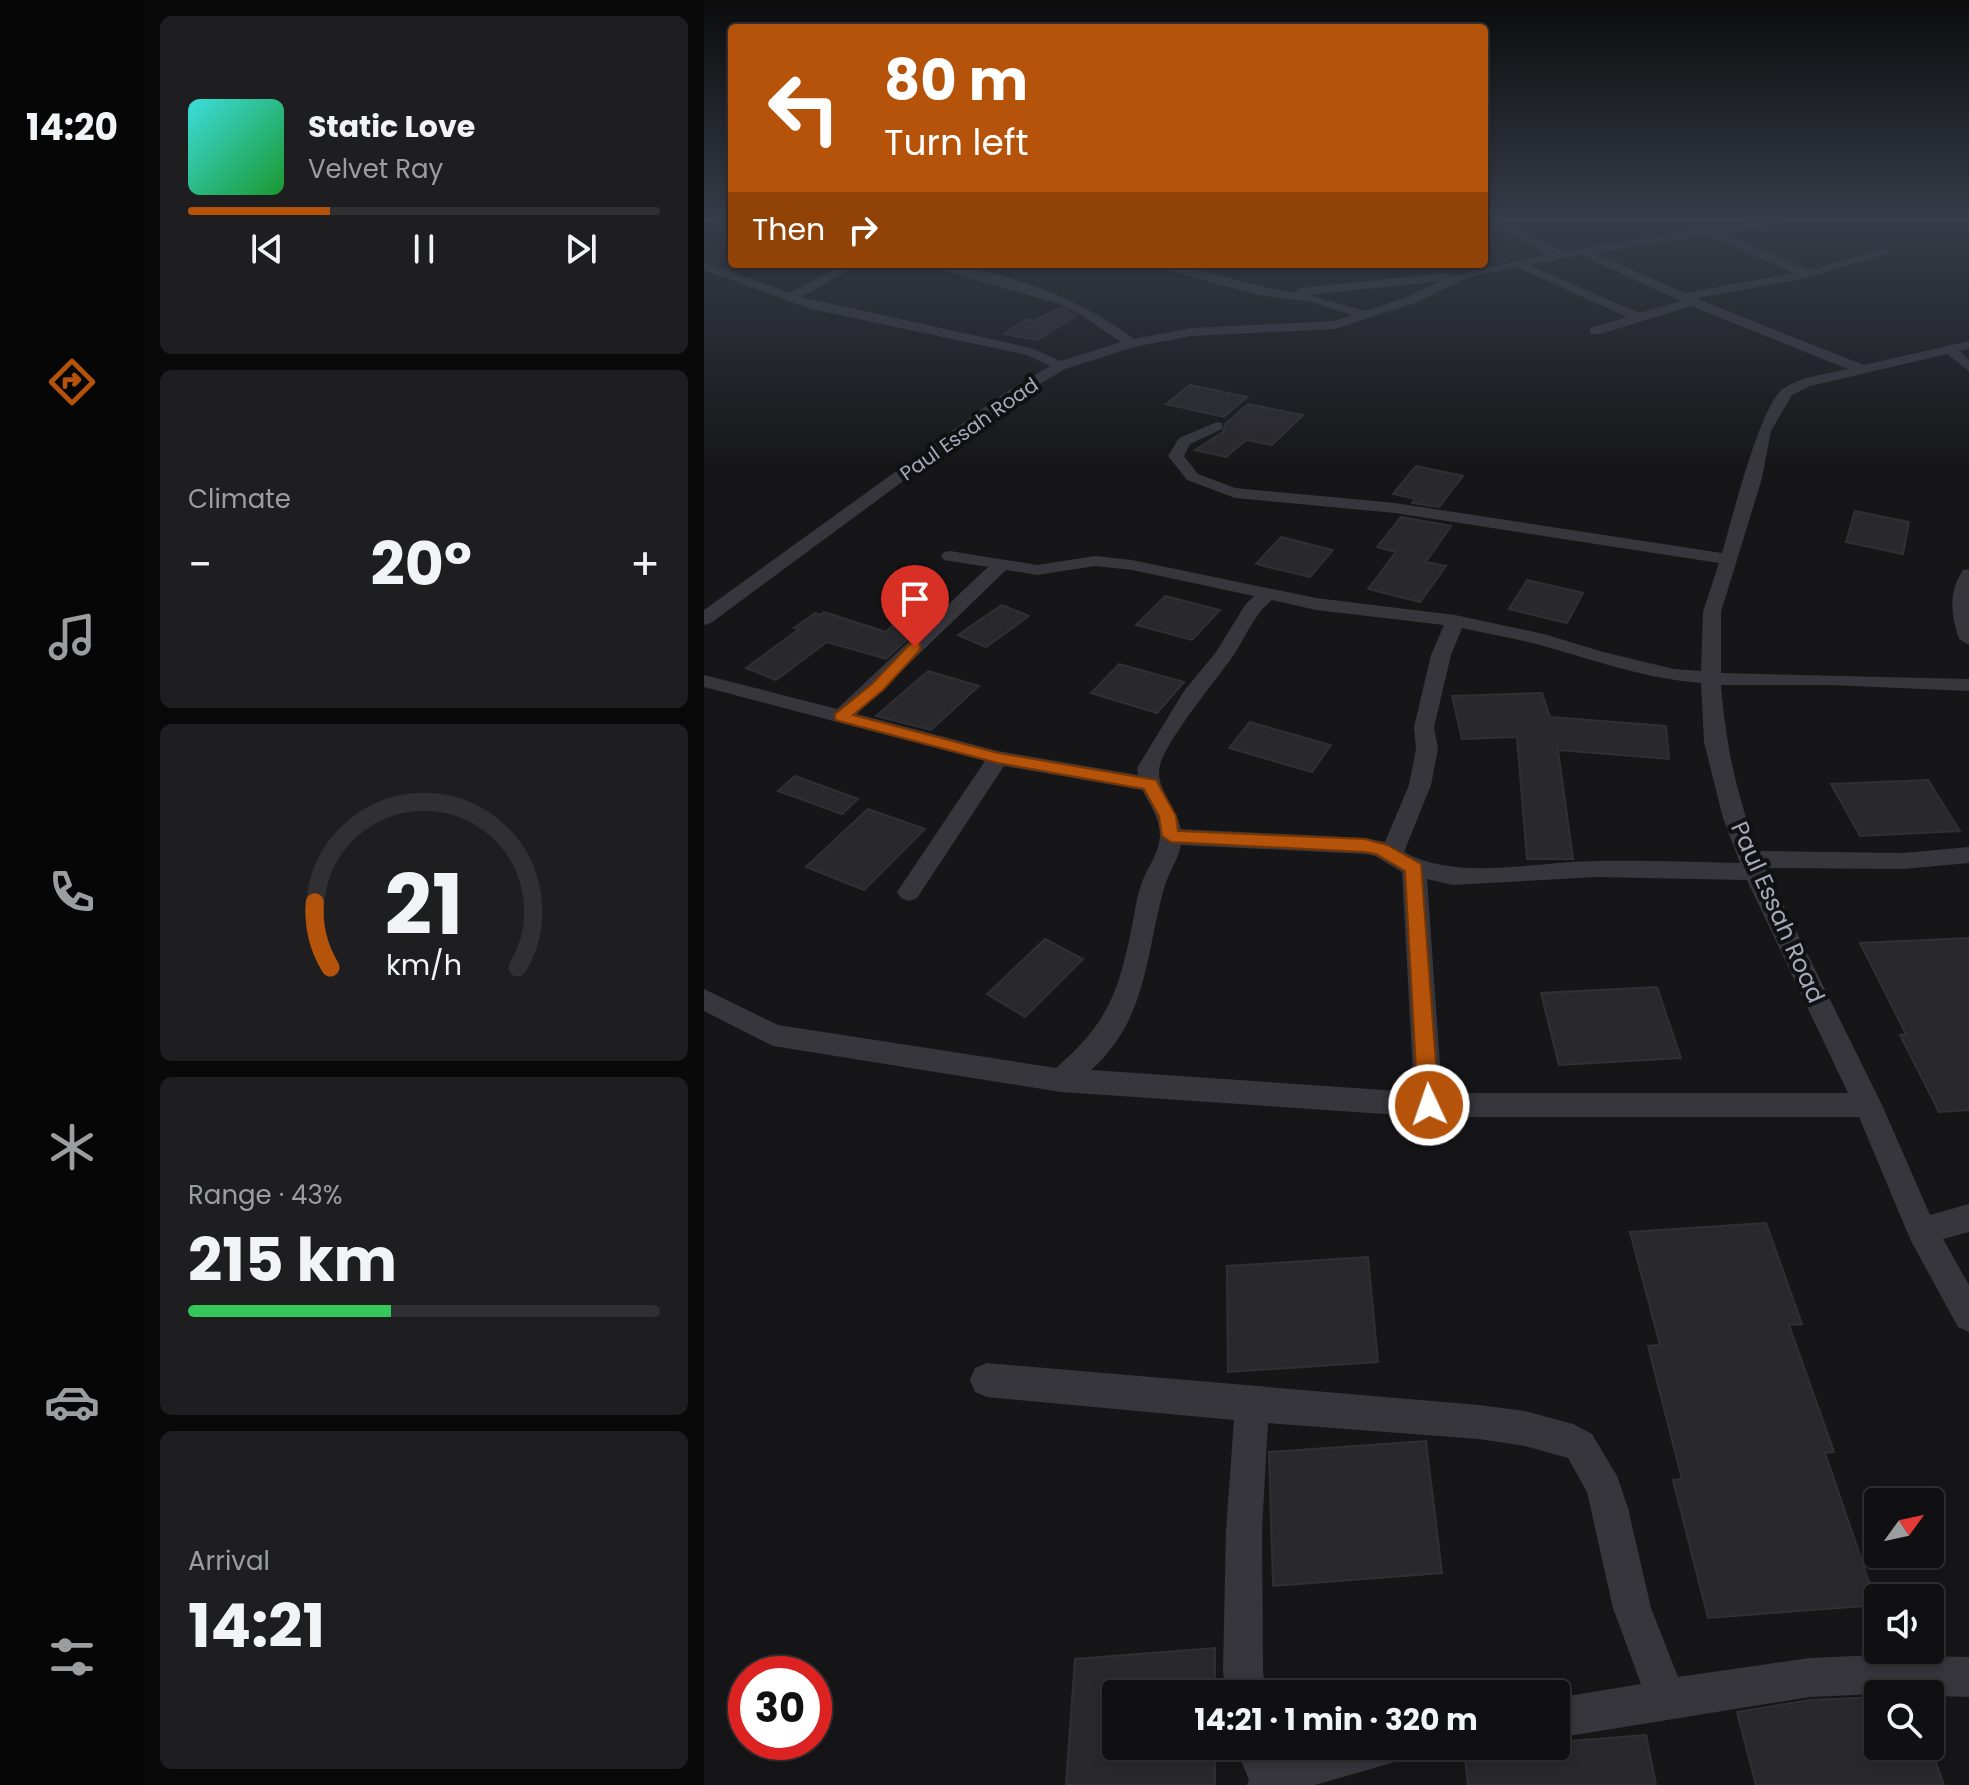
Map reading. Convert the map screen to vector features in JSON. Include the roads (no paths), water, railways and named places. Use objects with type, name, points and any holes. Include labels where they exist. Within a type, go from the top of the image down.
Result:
[{"type":"street","points":[[808,303],[1031,352],[1060,366]]},
{"type":"street","points":[[1065,303],[1109,323],[1131,343]]},
{"type":"street","points":[[1320,303],[1367,316]]},
{"type":"street","name":"Paul Essah Road","points":[[704,619],[1008,397],[1060,366],[1131,343],[1191,332],[1319,327],[1367,316],[1402,303]]},
{"type":"street","points":[[1606,303],[1639,318]]},
{"type":"street","points":[[1595,331],[1678,303]]},
{"type":"street","points":[[1699,303],[1731,319],[1866,370]]},
{"type":"street","points":[[1960,347],[1969,367]]},
{"type":"street","name":"Paul Essah Road","points":[[1960,347],[1805,383],[1786,392],[1776,405],[1764,431],[1754,478],[1712,612],[1711,676],[1715,742],[1734,818],[1752,865],[1868,1105],[1922,1231],[1969,1316]]},
{"type":"street","points":[[1217,426],[1184,441],[1176,456],[1180,467],[1213,488],[1235,493],[1395,508],[1728,559]]},
{"type":"street","points":[[950,556],[1037,570],[1109,562],[1316,604],[1455,621],[1544,640],[1674,675],[1739,680],[1843,679],[1969,685]]},
{"type":"street","points":[[841,717],[877,687],[1001,565]]},
{"type":"street","points":[[1969,574],[1960,599],[1962,621],[1969,639]]},
{"type":"street","points":[[1061,1080],[1087,1057],[1121,1014],[1140,950],[1154,882],[1166,861],[1171,836],[1167,816],[1150,784],[1148,768],[1191,695],[1224,655],[1254,605],[1268,594]]},
{"type":"street","points":[[1429,1105],[1403,862],[1404,818],[1420,785],[1427,749],[1424,727],[1441,655],[1455,621]]},
{"type":"street","points":[[704,681],[998,758],[1150,784]]},
{"type":"street","points":[[909,892],[998,758]]},
{"type":"street","points":[[1171,836],[1332,843],[1381,849],[1403,862],[1466,876],[1596,869],[1903,861],[1969,855]]},
{"type":"street","points":[[704,999],[773,1035],[1061,1080],[1429,1105],[1868,1105]]},
{"type":"street","points":[[1922,1231],[1969,1218]]},
{"type":"street","points":[[987,1380],[1252,1405],[1444,1418],[1536,1430],[1577,1443],[1595,1466],[1612,1507],[1624,1578],[1648,1655],[1668,1701]]},
{"type":"street","points":[[1244,1680],[1244,1530],[1252,1405]]},
{"type":"street","points":[[1570,1716],[1713,1691],[1846,1675],[1969,1677]]},
{"type":"street","points":[[1265,1771],[1289,1771],[1333,1760]]}]
